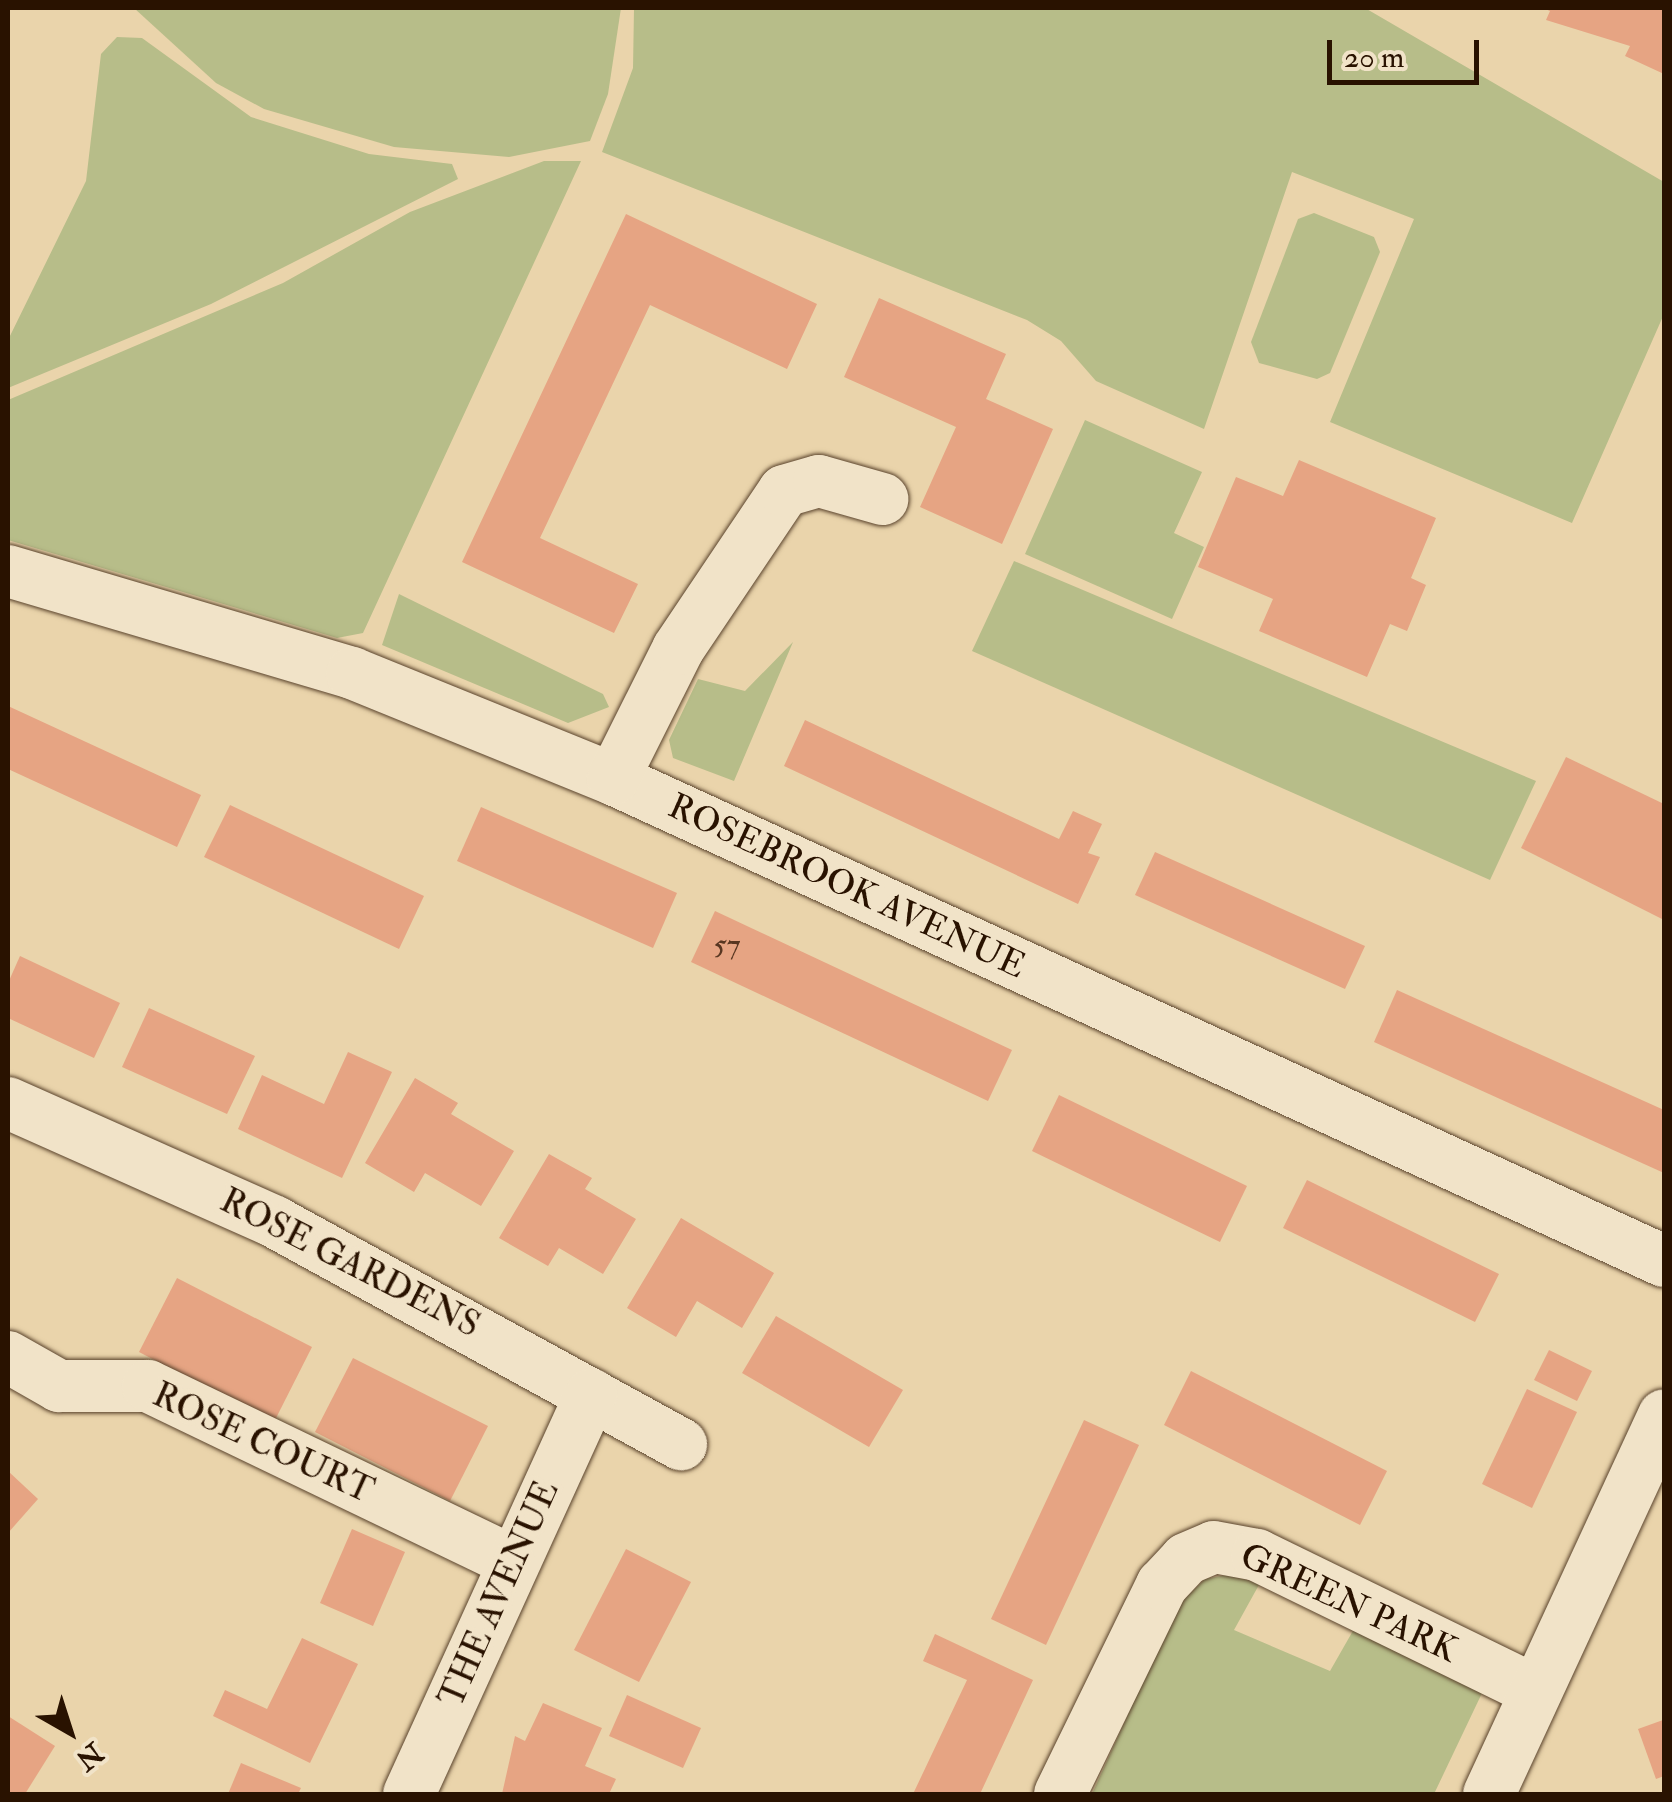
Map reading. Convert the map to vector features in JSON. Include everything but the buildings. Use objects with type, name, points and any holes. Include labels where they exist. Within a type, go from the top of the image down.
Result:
[{"type":"street","points":[[614,778],[678,648],[784,491],[820,482],[882,498]]},
{"type":"street","name":"ROSEBROOK AVENUE","points":[[8,570],[352,673],[614,778],[1664,1261]]},
{"type":"street","name":"ROSE GARDENS","points":[[8,1103],[276,1222],[681,1444]]},
{"type":"street","name":"ROSE COURT","points":[[8,1357],[59,1386],[148,1386],[513,1562]]},
{"type":"street","name":"THE AVENUE","points":[[409,1794],[591,1394]]},
{"type":"street","points":[[1489,1794],[1536,1690],[1647,1496],[1664,1415]]},
{"type":"street","name":"GREEN PARK","points":[[1060,1794],[1162,1585],[1186,1559],[1214,1547],[1258,1555],[1536,1690]]},
{"type":"green space","points":[[134,8],[621,8],[608,94],[590,141],[509,157],[394,147],[264,109],[216,83]]},
{"type":"green space","points":[[634,8],[1365,8],[1664,182],[1664,314],[1572,523],[1330,422],[1414,219],[1292,172],[1204,429],[1096,381],[1061,341],[1027,320],[602,152],[633,68]]},
{"type":"green space","points":[[117,37],[142,38],[251,117],[369,154],[452,164],[458,179],[211,304],[8,388],[8,340],[86,181],[101,54]]},
{"type":"green space","points":[[544,161],[581,161],[363,633],[337,638],[8,540],[8,400],[283,283],[410,212]]},
{"type":"green space","points":[[1314,213],[1374,237],[1380,252],[1330,373],[1317,379],[1259,363],[1251,342],[1298,219]]},
{"type":"green space","points":[[1085,420],[1202,472],[1174,533],[1204,547],[1172,619],[1025,554]]},
{"type":"green space","points":[[1014,561],[1536,781],[1490,880],[972,651]]},
{"type":"green space","points":[[399,594],[603,694],[609,707],[568,723],[382,645]]},
{"type":"green space","points":[[793,642],[734,781],[673,758],[669,740],[698,679],[745,691]]},
{"type":"green space","points":[[1226,1575],[1260,1583],[1234,1630],[1330,1671],[1354,1629],[1483,1691],[1434,1794],[1092,1794],[1177,1606],[1205,1579]]}]
